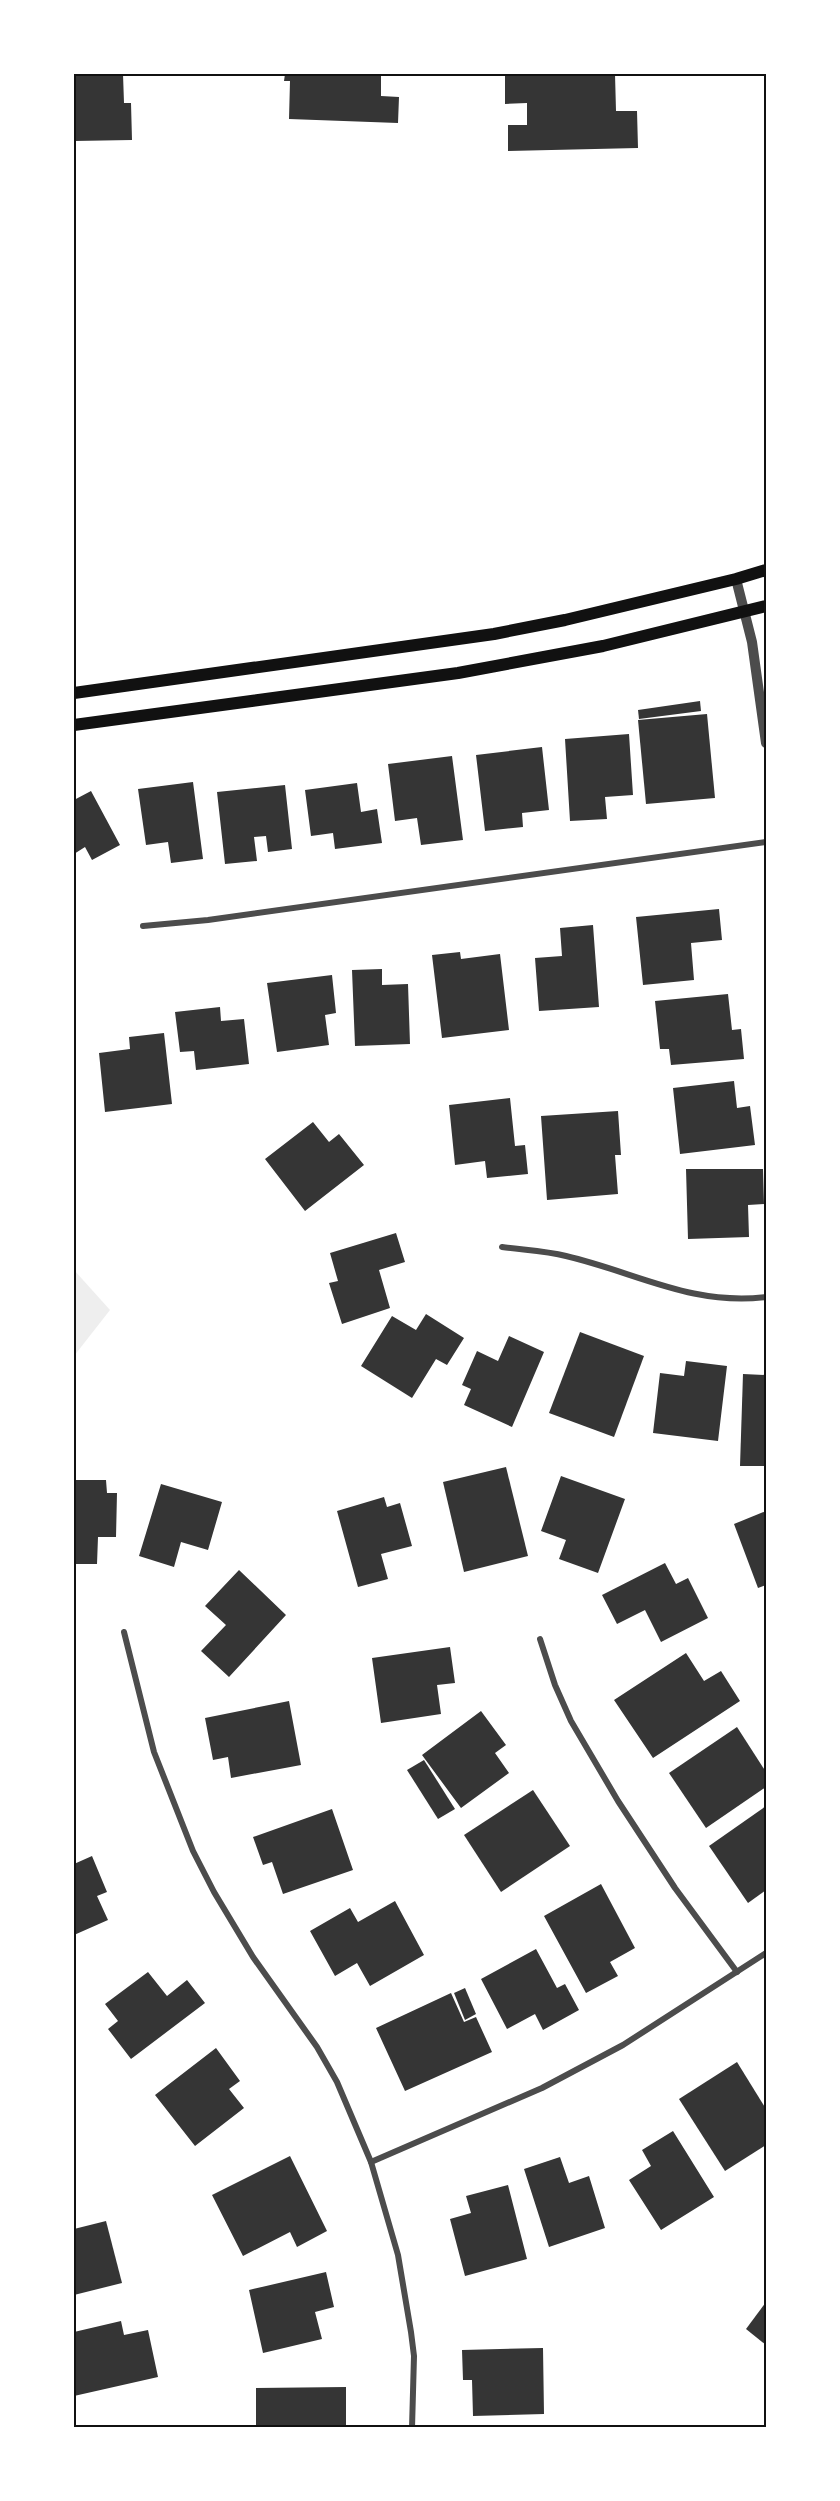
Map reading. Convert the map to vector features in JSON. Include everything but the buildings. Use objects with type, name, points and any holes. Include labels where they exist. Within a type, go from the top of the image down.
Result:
[{"type":"main road","points":[[74,693],[494,634],[565,620],[766,570]]},
{"type":"main road","points":[[74,725],[458,673],[603,646],[746,613],[766,606]]},
{"type":"street","points":[[736,579],[746,613],[766,743]]},
{"type":"street","points":[[143,926],[208,920],[766,842]]},
{"type":"street","points":[[502,1248],[566,1256],[658,1286],[700,1295],[731,1298],[766,1297]]},
{"type":"street","points":[[124,1632],[154,1752],[193,1851],[214,1892],[253,1957],[317,2047],[337,2082],[371,2162],[398,2255],[411,2332],[414,2356],[412,2427]]},
{"type":"street","points":[[540,1639],[555,1685],[571,1721],[618,1801],[675,1888],[737,1972]]},
{"type":"street","points":[[371,2162],[542,2088],[623,2045],[766,1953]]},
{"type":"shaded area","points":[[74,1270],[110,1310],[74,1356]]}]
